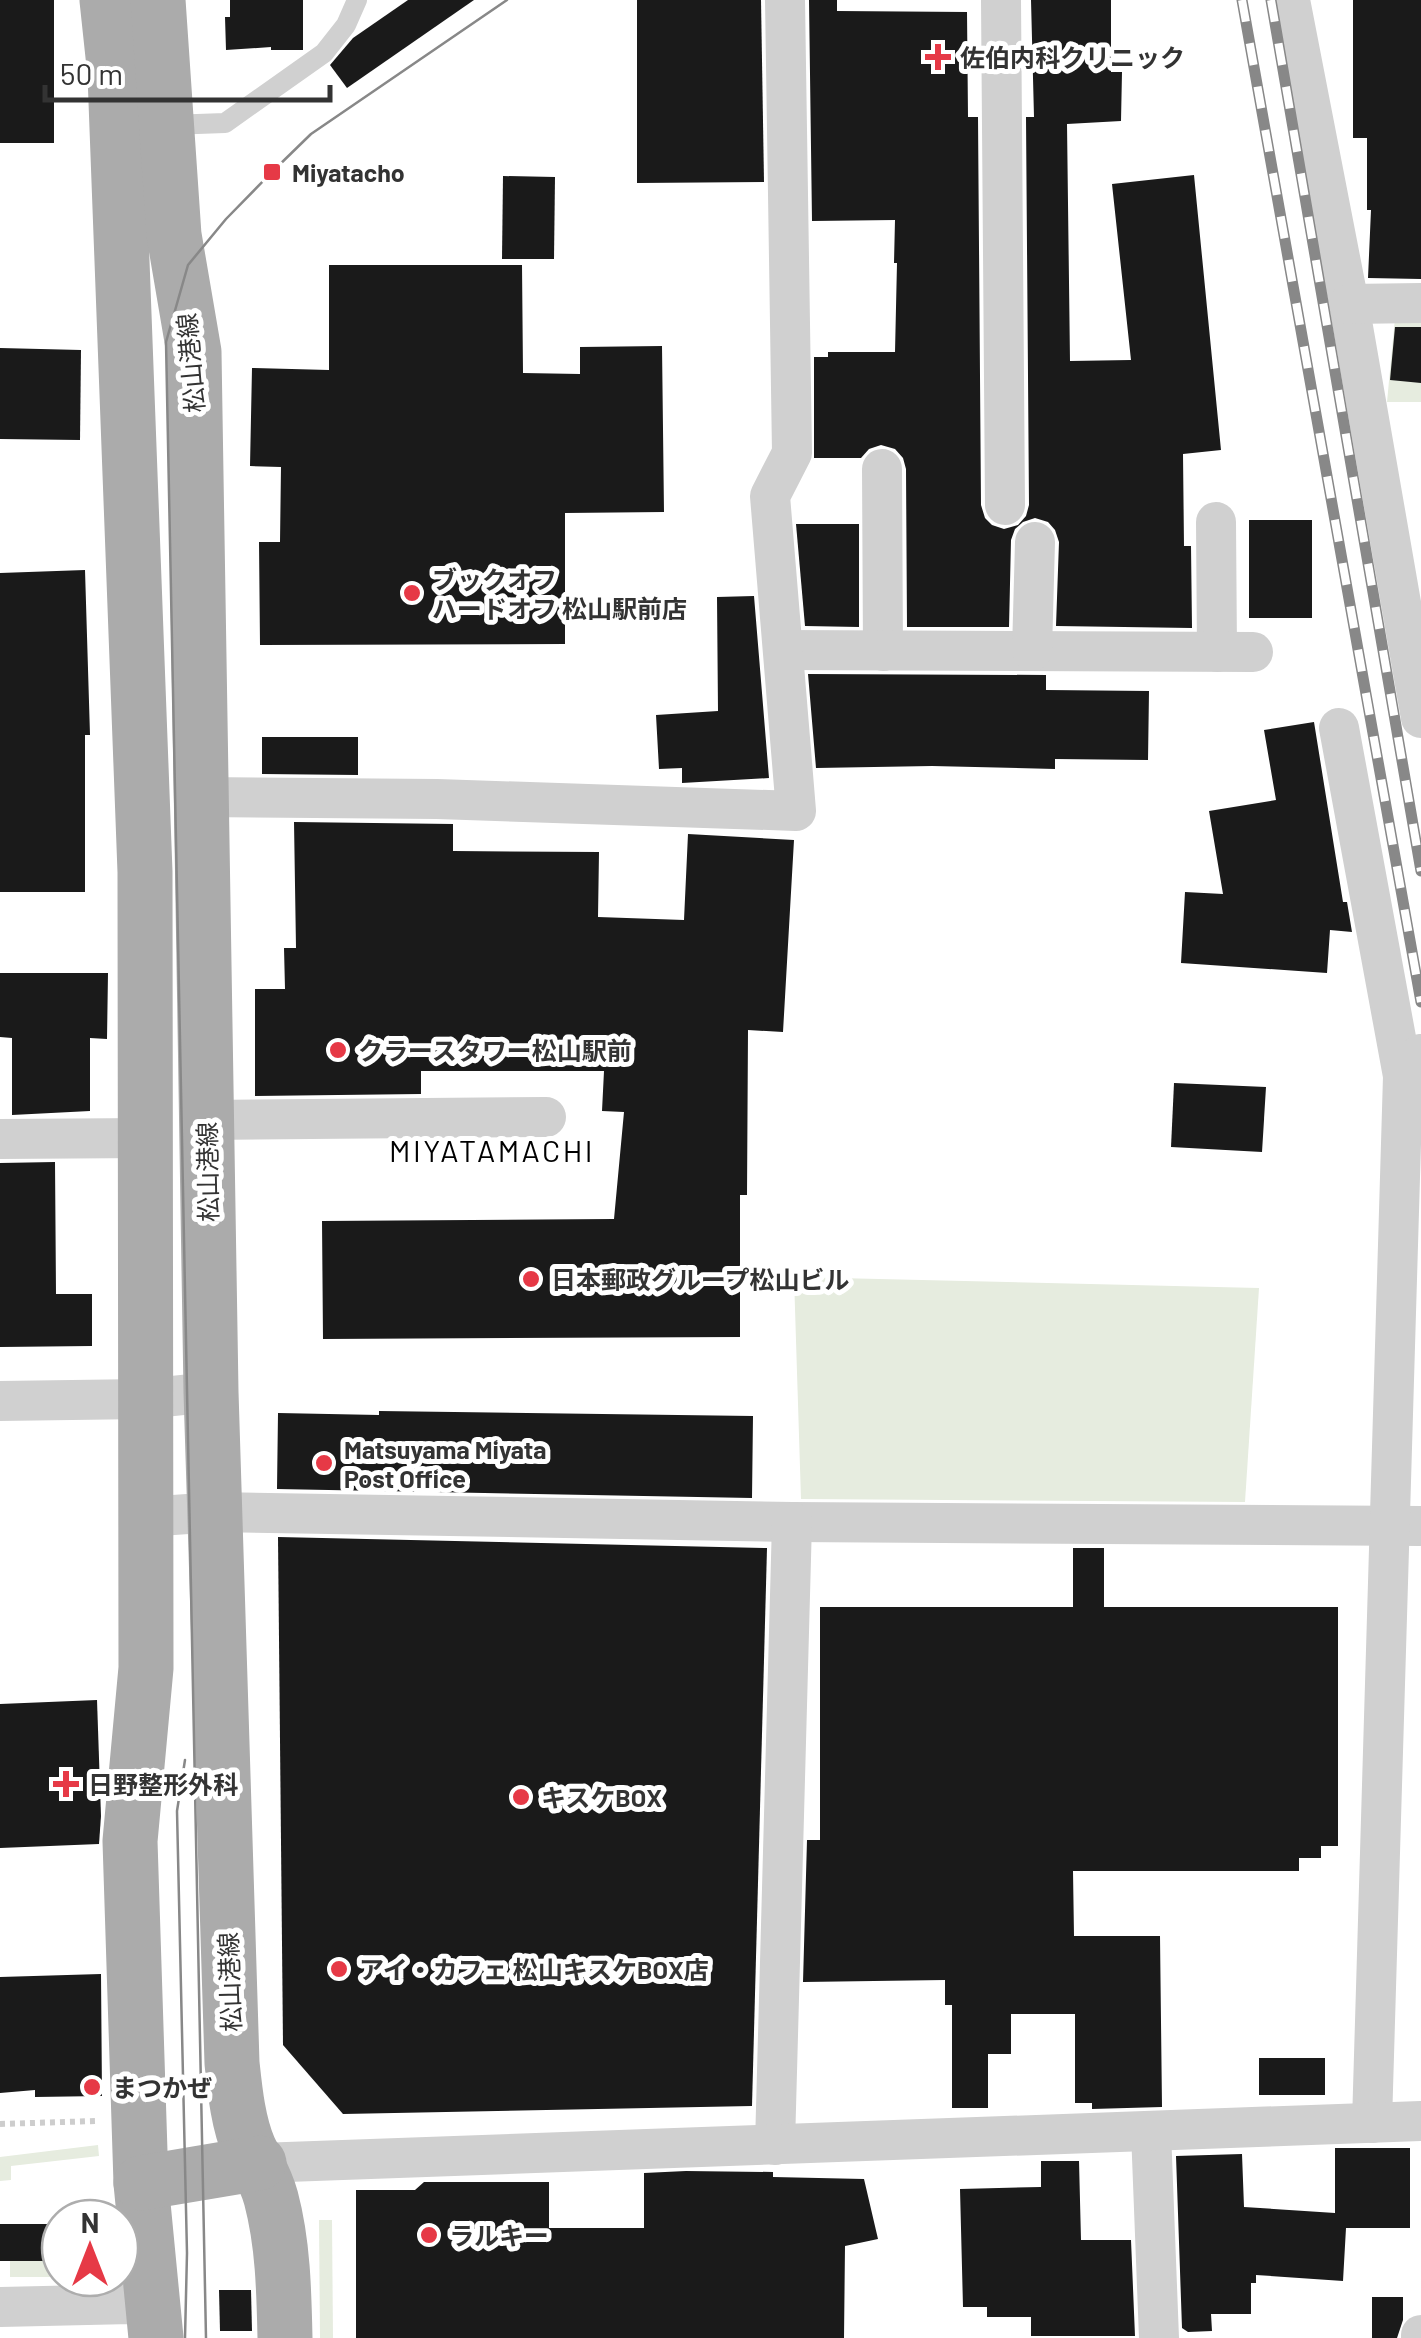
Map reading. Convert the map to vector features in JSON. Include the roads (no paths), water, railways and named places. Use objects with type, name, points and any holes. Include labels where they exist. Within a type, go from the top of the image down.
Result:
[{"type":"main road","points":[[107,0],[115,75],[145,872],[146,1668],[130,1841],[141,2183],[163,2328]]},
{"type":"main road","name":"松山港線","points":[[158,0],[174,236],[194,352],[210,1392],[232,2064],[249,2148],[259,2163],[271,2199],[282,2258],[285,2338]]},
{"type":"main road","points":[[141,2183],[259,2163]]},
{"type":"street","points":[[201,796],[796,811],[770,496],[792,454],[785,0]]},
{"type":"street","points":[[1001,0],[1005,505]]},
{"type":"street","points":[[1290,0],[1349,304],[1404,516],[1421,718]]},
{"type":"street","points":[[1349,304],[1421,303]]},
{"type":"street","points":[[882,469],[883,650]]},
{"type":"street","points":[[784,650],[1235,652],[1216,522]]},
{"type":"street","points":[[1032,651],[1035,542]]},
{"type":"street","points":[[1340,728],[1412,1065],[1406,1526],[1372,2123]]},
{"type":"street","points":[[206,1120],[546,1117]]},
{"type":"street","points":[[0,1139],[147,1138]]},
{"type":"street","points":[[0,1401],[144,1399],[210,1392]]},
{"type":"street","points":[[145,1517],[216,1512],[792,1522],[1406,1526]]},
{"type":"street","points":[[775,2145],[792,1522]]},
{"type":"street","points":[[259,2163],[1421,2121]]},
{"type":"street","points":[[1151,2131],[1159,2338]]},
{"type":"street","points":[[0,2307],[132,2304],[163,2328]]},
{"type":"lane","points":[[167,125],[225,123],[324,54],[346,25],[356,0]]},
{"type":"tram line","points":[[206,2338],[166,342],[188,265],[272,172],[311,134],[507,0]]},
{"type":"tram line","points":[[185,1760],[177,1811],[187,2253],[185,2338]]},
{"type":"railway","points":[[1242,0],[1421,1002]]},
{"type":"railway","points":[[1271,0],[1421,871]]},
{"type":"place","name":"佐伯内科クリニック","points":[[938,57]]},
{"type":"place","name":"Miyatacho","points":[[272,172]]},
{"type":"place","name":"ブックオフ ハードオフ 松山駅前店","points":[[412,593]]},
{"type":"place","name":"クラースタワー松山駅前","points":[[338,1050]]},
{"type":"place","name":"日本郵政グループ松山ビル","points":[[531,1279]]},
{"type":"place","name":"Matsuyama Miyata Post Office","points":[[324,1463]]},
{"type":"place","name":"日野整形外科","points":[[66,1784]]},
{"type":"place","name":"キスケBOX","points":[[521,1797]]},
{"type":"place","name":"アイ・カフェ 松山キスケBOX店","points":[[339,1969]]},
{"type":"place","name":"まつかぜ","points":[[92,2087]]},
{"type":"place","name":"ラルキー","points":[[429,2235]]},
{"type":"district","name":"MIYATAMACHI","points":[[492,1150]]}]
